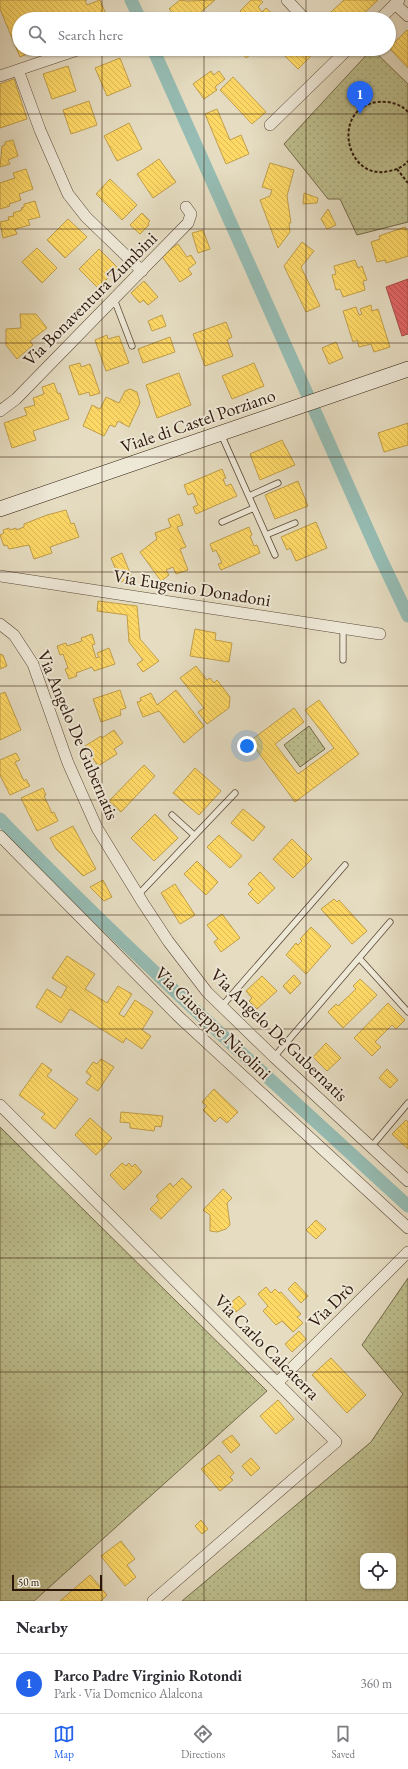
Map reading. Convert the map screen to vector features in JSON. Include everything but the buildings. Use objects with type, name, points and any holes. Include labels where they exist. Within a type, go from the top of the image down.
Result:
[{"type":"street","points":[[287,0],[299,12]]},
{"type":"street","points":[[387,12],[397,2],[408,16]]},
{"type":"street","points":[[0,76],[59,56]]},
{"type":"street","points":[[270,126],[336,56]]},
{"type":"street","points":[[18,70],[40,130],[68,194],[86,217],[142,271]]},
{"type":"street","name":"Via Bonaventura Zumbini","points":[[0,411],[16,399],[190,222],[191,214],[186,207]]},
{"type":"street","name":"Viale di Castel Porziano","points":[[0,509],[408,370]]},
{"type":"street","name":"Via Eugenio Donadoni","points":[[0,576],[380,634]]},
{"type":"street","name":"Via Angelo De Gubernatis","points":[[0,625],[14,635],[33,664],[68,763],[97,828],[138,896],[168,941],[207,992],[274,1057],[408,1181]]},
{"type":"street","name":"Via Giuseppe Nicolini","points":[[0,836],[180,1017],[408,1228]]},
{"type":"street","name":"Via Carlo Calcaterra","points":[[0,1105],[278,1382],[336,1442],[153,1601]]},
{"type":"street","name":"Via Drò","points":[[278,1382],[408,1252]]},
{"type":"lane","points":[[114,299],[132,346]]},
{"type":"lane","points":[[221,434],[275,555]]},
{"type":"lane","points":[[249,496],[278,483]]},
{"type":"lane","points":[[222,522],[254,508]]},
{"type":"lane","points":[[266,535],[295,523]]},
{"type":"lane","points":[[343,628],[343,660]]},
{"type":"lane","points":[[138,896],[234,793]]},
{"type":"lane","points":[[172,815],[194,835]]},
{"type":"lane","points":[[222,1006],[346,865]]},
{"type":"lane","points":[[274,1057],[390,922]]},
{"type":"lane","points":[[359,958],[408,1012]]},
{"type":"lane","points":[[371,1147],[408,1103]]},
{"type":"path","points":[[408,112],[396,104],[384,101],[372,103],[357,113],[349,128],[348,139],[350,150],[356,159],[364,167],[374,171],[386,172],[397,169],[408,161]]},
{"type":"path","points":[[397,169],[408,183]]},
{"type":"green space","points":[[366,56],[379,56],[408,84],[408,222],[357,235],[340,199],[328,199],[284,144]]},
{"type":"green space","points":[[309,726],[325,749],[300,767],[284,745]]},
{"type":"green space","points":[[0,1127],[267,1391],[34,1601],[0,1601]]},
{"type":"green space","points":[[408,1278],[408,1601],[182,1601],[371,1442],[403,1394],[362,1345]]},
{"type":"waterway","points":[[131,0],[137,12]]},
{"type":"waterway","points":[[156,56],[380,557],[408,616]]},
{"type":"waterway","points":[[0,819],[99,919],[408,1206]]},
{"type":"place","name":"Parco Padre Virginio Rotondi","points":[[360,114]]}]
